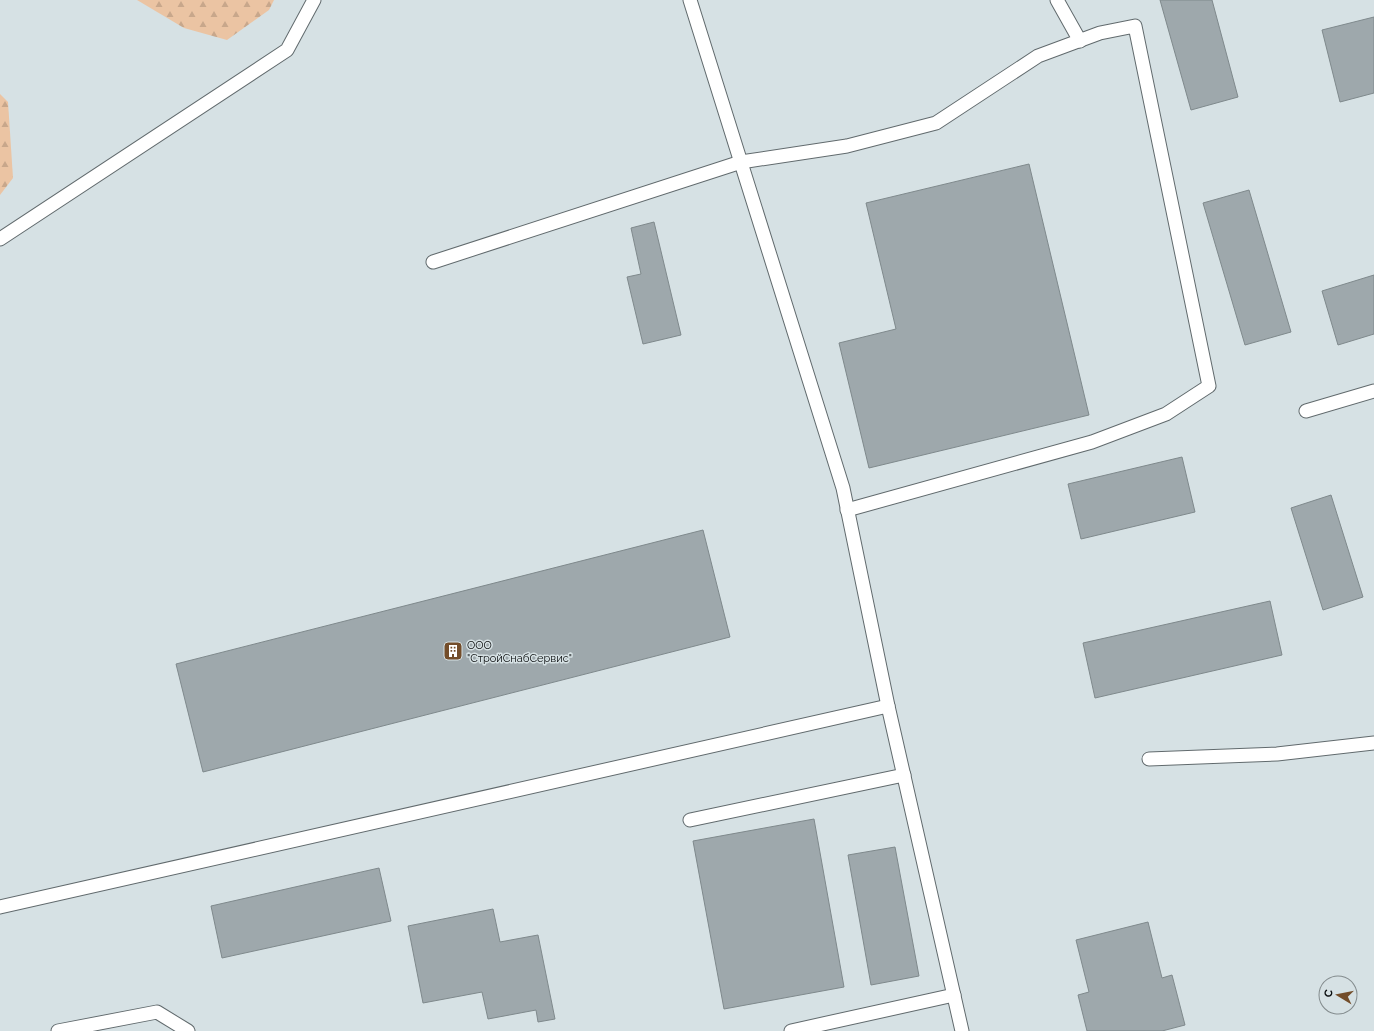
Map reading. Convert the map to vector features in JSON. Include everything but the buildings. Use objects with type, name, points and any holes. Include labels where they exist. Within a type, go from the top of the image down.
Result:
[{"type":"lane","points":[[0,239],[287,50],[314,0]]},
{"type":"lane","points":[[690,0],[843,488],[888,706],[962,1031]]},
{"type":"lane","points":[[1056,0],[1080,41]]},
{"type":"lane","points":[[433,262],[741,162],[847,146],[936,123],[1038,56],[1100,33],[1134,26],[1208,386],[1166,414],[1092,442],[847,510]]},
{"type":"lane","points":[[1306,410],[1374,391]]},
{"type":"lane","points":[[0,907],[888,706]]},
{"type":"lane","points":[[1150,759],[1277,754],[1374,743]]},
{"type":"lane","points":[[690,820],[904,775]]},
{"type":"lane","points":[[791,1031],[954,995]]},
{"type":"lane","points":[[58,1031],[157,1012],[188,1031]]},
{"type":"green space","points":[[137,0],[274,0],[269,10],[227,40],[184,28]]},
{"type":"green space","points":[[0,94],[8,102],[13,178],[0,195]]},
{"type":"place","name":"ООО \"СтройСнабСервис\"","points":[[453,651]]}]
